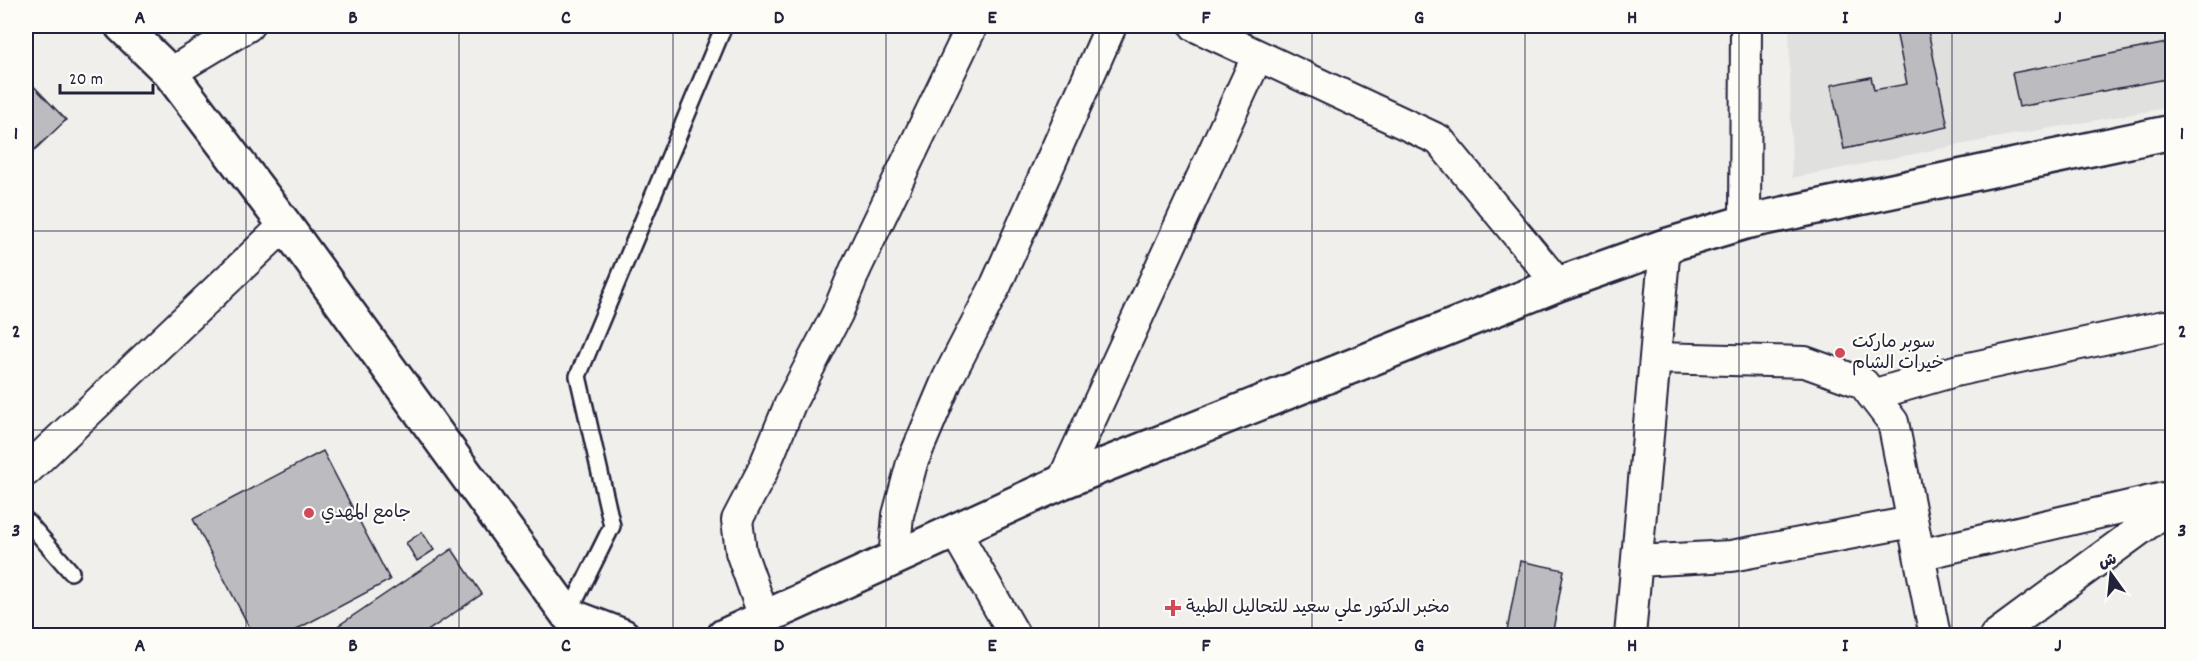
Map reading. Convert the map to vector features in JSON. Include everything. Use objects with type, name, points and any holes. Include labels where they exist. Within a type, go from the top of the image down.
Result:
[{"type":"street","points":[[122,26],[170,73],[285,225],[567,625],[623,636]]},
{"type":"street","points":[[170,73],[248,26]]},
{"type":"street","points":[[764,617],[741,552],[737,520],[762,472],[790,404],[837,314],[856,268],[972,26]]},
{"type":"street","points":[[894,559],[898,515],[912,463],[948,378],[996,285],[1111,26]]},
{"type":"street","points":[[1195,26],[1257,57],[1439,140],[1558,284]]},
{"type":"street","points":[[1745,222],[1746,26]]},
{"type":"street","points":[[1062,482],[1257,57]]},
{"type":"street","points":[[724,636],[1062,482],[1558,284],[1665,246],[1745,222],[2172,132]]},
{"type":"street","points":[[26,471],[285,225]]},
{"type":"street","points":[[1630,636],[1665,246]]},
{"type":"street","points":[[1872,395],[1955,371],[2164,326]]},
{"type":"street","points":[[1655,358],[1805,362],[1863,382],[1893,422],[1935,636]]},
{"type":"street","points":[[1919,555],[2172,496]]},
{"type":"street","points":[[1995,636],[2172,506]]},
{"type":"street","points":[[1637,561],[1731,556],[1912,522]]},
{"type":"street","points":[[954,531],[1008,633]]},
{"type":"lane","points":[[567,625],[612,526],[578,376],[724,26]]},
{"type":"lane","points":[[26,520],[70,572]]},
{"type":"shaded area","points":[[1789,26],[2172,26],[2172,107],[2000,137],[1792,178]]},
{"type":"building","points":[[1895,26],[1927,26],[1948,127],[1844,149],[1831,85],[1871,77],[1874,90],[1907,84]]},
{"type":"building","points":[[2172,42],[2172,78],[2019,107],[2012,73]]},
{"type":"building","points":[[26,78],[66,120],[26,158]]},
{"type":"building","points":[[323,451],[390,580],[284,636],[254,636],[193,519]]},
{"type":"building","points":[[422,532],[434,550],[417,561],[406,543]]},
{"type":"building","points":[[452,549],[482,594],[420,636],[323,636]]},
{"type":"building","points":[[1520,561],[1564,570],[1552,636],[1506,636]]},
{"type":"place","name":"سوبر ماركت خيرات الشام","points":[[1840,353]]},
{"type":"place","name":"جامع المهدي","points":[[309,513]]},
{"type":"place","name":"مخبر الدكتور علي سعيد للتحاليل الطبية","points":[[1173,608]]}]
